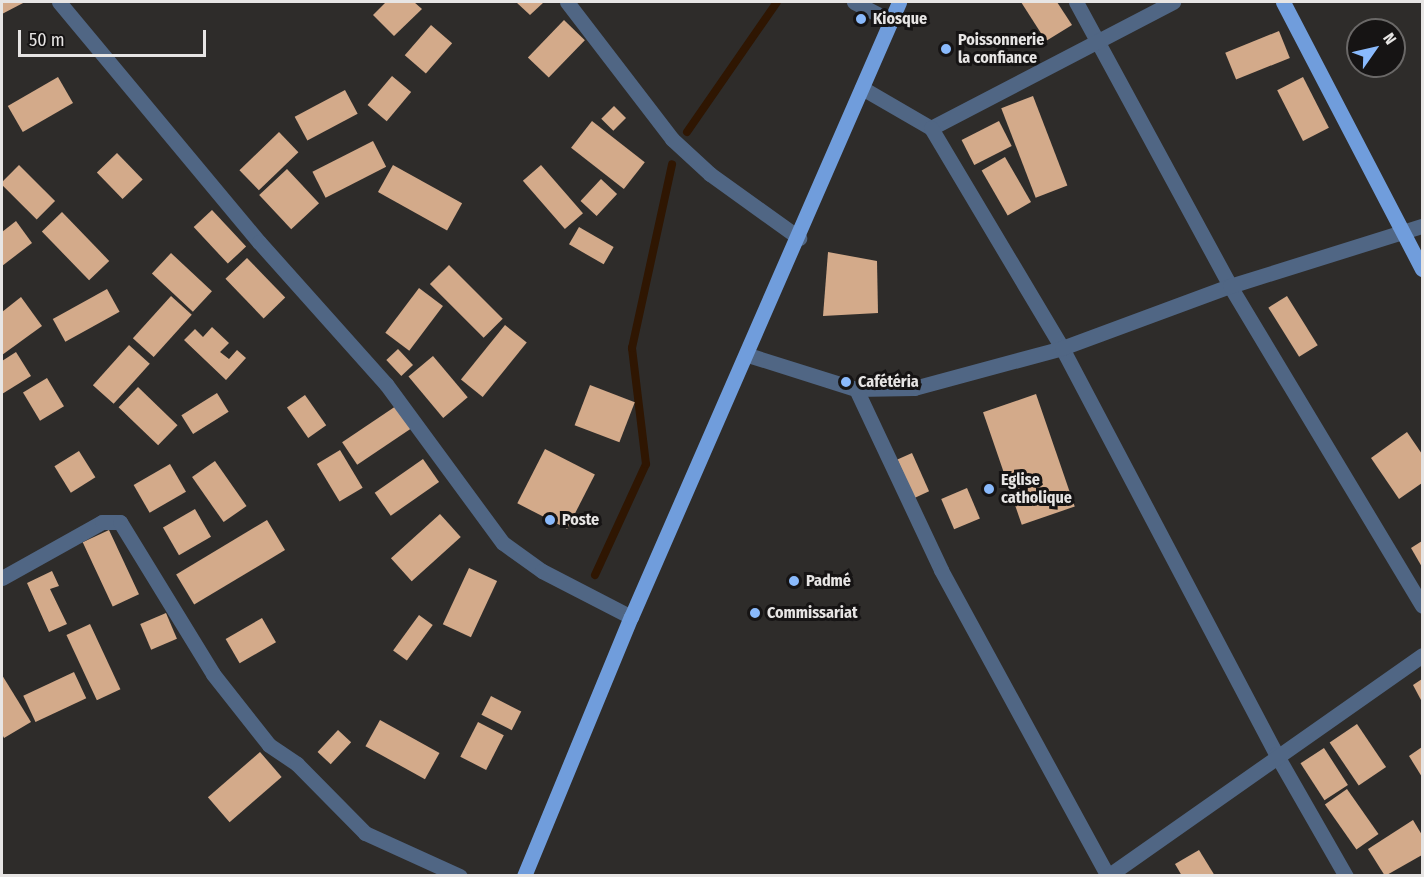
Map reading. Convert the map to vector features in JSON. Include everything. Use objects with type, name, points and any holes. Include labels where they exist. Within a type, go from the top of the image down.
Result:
[{"type":"main road","points":[[524,876],[631,617],[799,238],[899,2]]},
{"type":"main road","points":[[1283,2],[1422,269]]},
{"type":"street","points":[[59,2],[259,242],[386,384],[503,543],[542,571],[631,617]]},
{"type":"street","points":[[567,2],[672,139],[710,174],[799,238]]},
{"type":"street","points":[[854,2],[891,21]]},
{"type":"street","points":[[1076,2],[1096,43],[1230,286],[1422,606]]},
{"type":"street","points":[[931,128],[1173,2]]},
{"type":"street","points":[[862,88],[931,128],[1062,348],[1276,754],[1346,876]]},
{"type":"street","points":[[747,355],[856,389],[914,388],[1062,348],[1230,286],[1422,226]]},
{"type":"street","points":[[856,389],[941,570],[1108,876],[1276,754],[1422,655]]},
{"type":"street","points":[[2,578],[102,522],[120,522],[213,674],[269,745],[323,788],[365,833],[460,876]]},
{"type":"building","points":[[2,2],[25,2],[2,14]]},
{"type":"building","points":[[386,2],[414,2],[422,9],[394,36],[373,15]]},
{"type":"building","points":[[516,2],[544,2],[530,15]]},
{"type":"building","points":[[1021,2],[1057,2],[1072,25],[1046,41]]},
{"type":"building","points":[[564,20],[585,40],[549,78],[528,57]]},
{"type":"building","points":[[431,25],[452,43],[426,74],[405,55]]},
{"type":"building","points":[[1279,31],[1290,58],[1236,80],[1225,53]]},
{"type":"building","points":[[392,76],[411,92],[387,121],[368,105]]},
{"type":"building","points":[[58,77],[73,103],[23,132],[8,106]]},
{"type":"building","points":[[1303,77],[1329,128],[1303,141],[1277,90]]},
{"type":"building","points":[[345,90],[358,114],[307,141],[295,117]]},
{"type":"building","points":[[1033,96],[1067,186],[1036,198],[1001,108]]},
{"type":"building","points":[[614,106],[626,118],[613,131],[601,119]]},
{"type":"building","points":[[592,121],[645,162],[624,189],[571,148]]},
{"type":"building","points":[[999,121],[1012,146],[974,165],[962,140]]},
{"type":"building","points":[[279,132],[298,152],[259,190],[239,170]]},
{"type":"building","points":[[373,141],[386,167],[326,198],[312,172]]},
{"type":"building","points":[[117,153],[143,180],[123,199],[97,172]]},
{"type":"building","points":[[1005,157],[1031,202],[1008,216],[982,170]]},
{"type":"building","points":[[19,165],[55,201],[37,219],[2,185],[2,182]]},
{"type":"building","points":[[393,165],[462,203],[447,230],[378,192]]},
{"type":"building","points":[[541,165],[583,213],[565,229],[523,181]]},
{"type":"building","points":[[287,169],[319,203],[291,229],[259,195]]},
{"type":"building","points":[[601,179],[617,194],[597,216],[581,201]]},
{"type":"building","points":[[212,210],[246,247],[228,264],[194,227]]},
{"type":"building","points":[[62,212],[109,261],[89,280],[42,231]]},
{"type":"building","points":[[16,221],[32,243],[2,266],[2,232]]},
{"type":"building","points":[[579,227],[614,247],[604,264],[569,244]]},
{"type":"building","points":[[828,252],[877,261],[878,313],[823,316]]},
{"type":"building","points":[[171,253],[212,291],[193,312],[152,273]]},
{"type":"building","points":[[247,258],[285,298],[264,318],[225,279]]},
{"type":"building","points":[[449,265],[503,319],[484,338],[430,284]]},
{"type":"building","points":[[419,288],[443,306],[409,351],[385,333]]},
{"type":"building","points":[[107,289],[120,312],[65,342],[53,319]]},
{"type":"building","points":[[171,296],[192,315],[154,357],[133,338]]},
{"type":"building","points":[[1287,296],[1318,345],[1299,357],[1268,308]]},
{"type":"building","points":[[21,297],[42,326],[2,355],[2,312]]},
{"type":"building","points":[[505,325],[527,343],[483,397],[461,379]]},
{"type":"building","points":[[212,327],[229,343],[220,352],[229,359],[237,350],[246,358],[226,380],[184,340],[195,329],[203,337]]},
{"type":"building","points":[[129,345],[150,364],[114,404],[93,385]]},
{"type":"building","points":[[398,349],[413,365],[401,376],[386,360]]},
{"type":"building","points":[[16,352],[31,376],[2,394],[2,361]]},
{"type":"building","points":[[433,356],[468,397],[443,418],[408,377]]},
{"type":"building","points":[[47,378],[64,406],[40,421],[23,392]]},
{"type":"building","points":[[590,385],[635,402],[619,442],[575,425]]},
{"type":"building","points":[[138,387],[178,425],[158,445],[119,407]]},
{"type":"building","points":[[217,393],[229,412],[193,434],[181,415]]},
{"type":"building","points":[[1036,394],[1075,507],[1022,525],[983,412]]},
{"type":"building","points":[[305,395],[326,425],[308,438],[287,408]]},
{"type":"building","points":[[396,406],[411,428],[357,465],[342,442]]},
{"type":"building","points":[[1407,432],[1422,454],[1422,483],[1399,499],[1371,458]]},
{"type":"building","points":[[545,449],[595,474],[567,529],[517,503]]},
{"type":"building","points":[[340,450],[363,488],[340,502],[317,464]]},
{"type":"building","points":[[79,451],[95,477],[71,493],[54,466]]},
{"type":"building","points":[[912,453],[929,491],[914,498],[897,460]]},
{"type":"building","points":[[423,459],[439,482],[391,516],[375,493]]},
{"type":"building","points":[[215,461],[247,506],[224,522],[192,477]]},
{"type":"building","points":[[170,464],[186,492],[150,513],[134,485]]},
{"type":"building","points":[[967,488],[980,518],[954,529],[941,499]]},
{"type":"building","points":[[195,509],[211,537],[179,555],[163,528]]},
{"type":"building","points":[[440,514],[461,537],[412,581],[391,558]]},
{"type":"building","points":[[267,520],[285,550],[194,605],[176,575]]},
{"type":"building","points":[[109,530],[139,594],[113,607],[83,542]]},
{"type":"building","points":[[1422,541],[1422,567],[1411,548]]},
{"type":"building","points":[[469,568],[497,581],[471,637],[443,624]]},
{"type":"building","points":[[52,571],[59,586],[50,589],[67,624],[49,632],[27,583]]},
{"type":"building","points":[[166,613],[177,639],[151,650],[140,624]]},
{"type":"building","points":[[419,615],[433,625],[407,661],[393,651]]},
{"type":"building","points":[[262,618],[276,642],[240,663],[226,639]]},
{"type":"building","points":[[90,624],[120,689],[97,700],[66,635]]},
{"type":"building","points":[[74,672],[86,698],[36,722],[23,696]]},
{"type":"building","points":[[2,675],[31,722],[4,738],[2,734]]},
{"type":"building","points":[[1422,679],[1422,702],[1413,685]]},
{"type":"building","points":[[491,696],[521,711],[512,730],[481,715]]},
{"type":"building","points":[[380,720],[439,753],[425,779],[365,746]]},
{"type":"building","points":[[478,722],[504,735],[486,770],[460,757]]},
{"type":"building","points":[[1357,724],[1386,767],[1359,786],[1330,742]]},
{"type":"building","points":[[338,730],[351,742],[331,764],[318,752]]},
{"type":"building","points":[[1422,747],[1422,777],[1409,756]]},
{"type":"building","points":[[1324,748],[1348,785],[1324,800],[1301,763]]},
{"type":"building","points":[[260,752],[282,777],[230,822],[208,797]]},
{"type":"building","points":[[1347,789],[1379,834],[1356,850],[1325,804]]},
{"type":"building","points":[[1413,820],[1422,835],[1422,855],[1385,876],[1368,849]]},
{"type":"building","points":[[1199,850],[1215,876],[1182,876],[1175,864]]},
{"type":"waterway","points":[[687,132],[777,2]]},
{"type":"waterway","points":[[595,575],[646,464],[632,348],[672,164]]},
{"type":"place","name":"Kiosque","points":[[861,19]]},
{"type":"place","name":"Poissonnerie la confiance","points":[[946,49]]},
{"type":"place","name":"Cafétéria","points":[[846,382]]},
{"type":"place","name":"Eglise catholique","points":[[989,489]]},
{"type":"place","name":"Poste","points":[[550,520]]},
{"type":"place","name":"Padmé","points":[[794,581]]},
{"type":"place","name":"Commissariat","points":[[755,613]]}]
